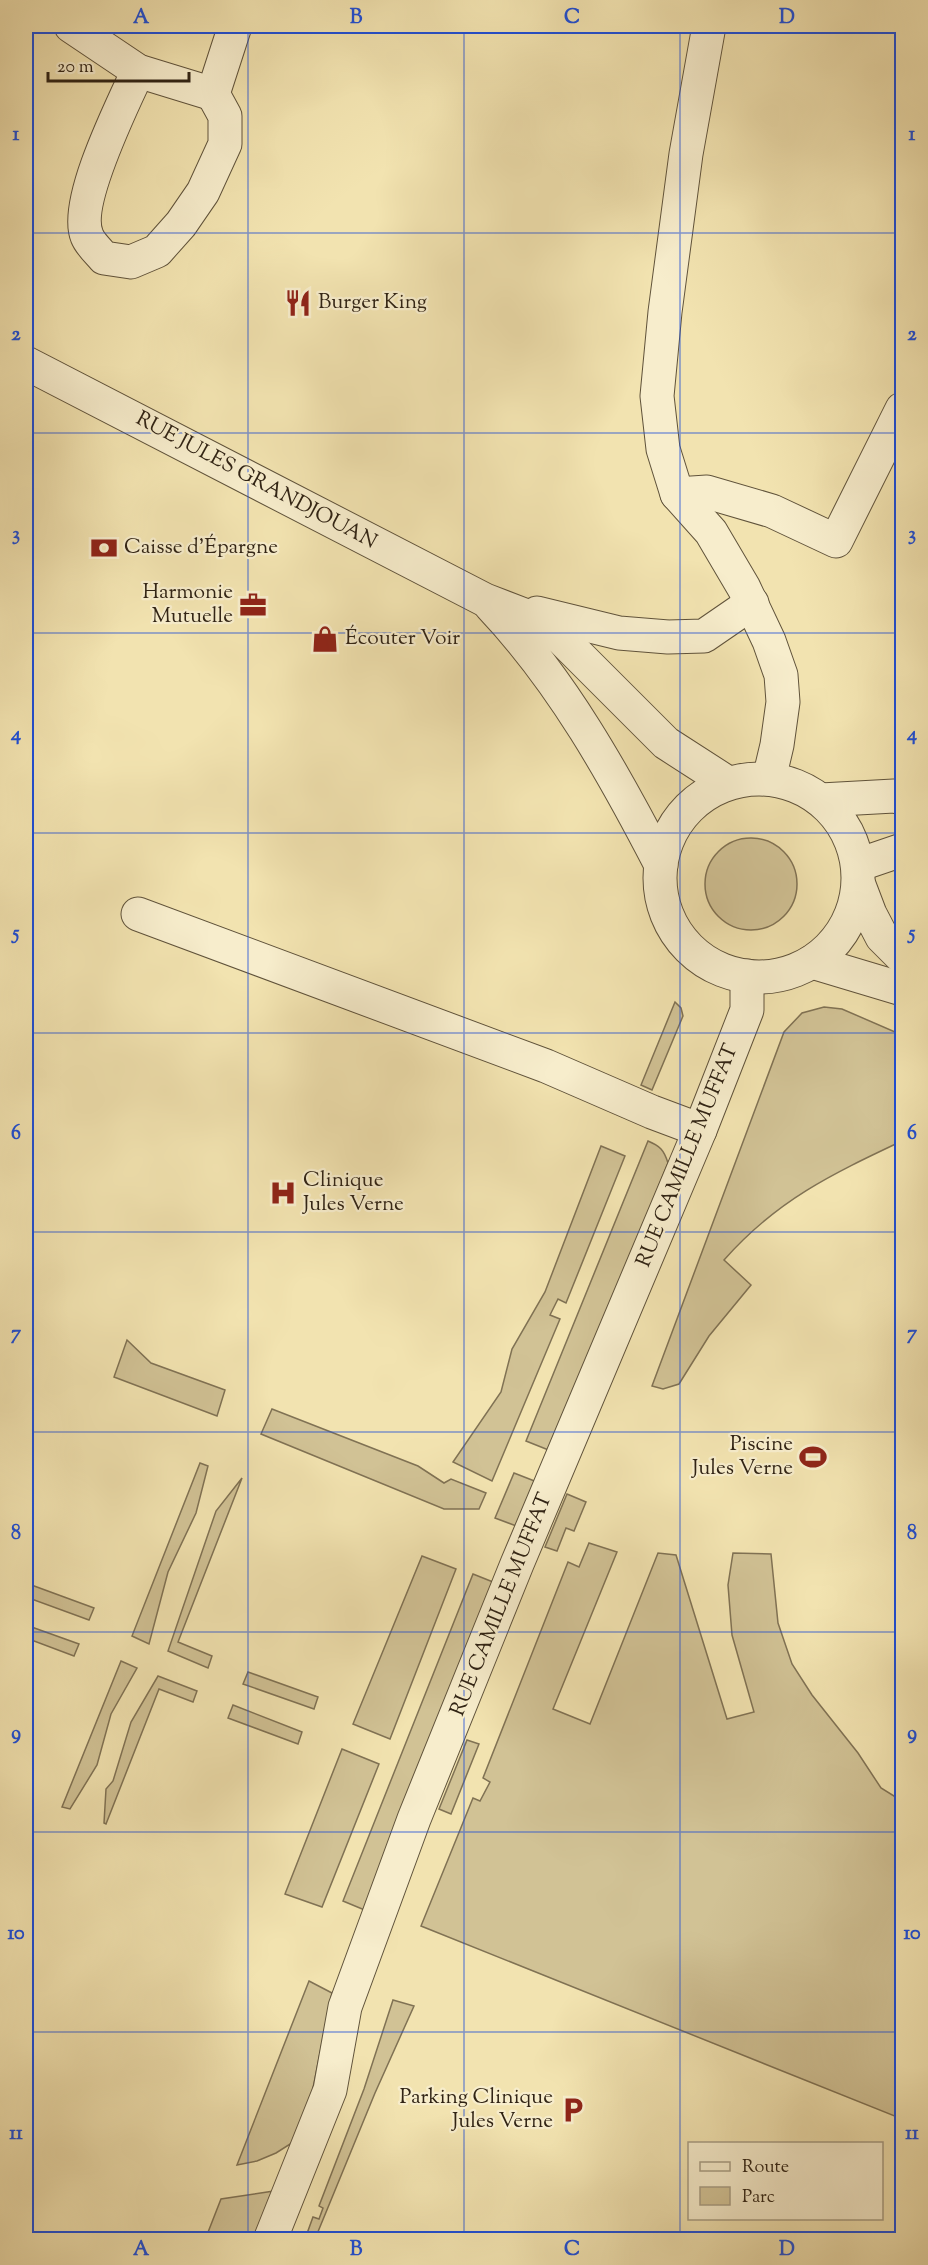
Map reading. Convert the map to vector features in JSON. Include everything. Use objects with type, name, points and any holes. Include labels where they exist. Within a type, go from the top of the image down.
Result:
[{"type":"street","points":[[71,26],[138,71],[213,94],[225,116],[225,144],[203,192],[181,224],[157,251],[131,262],[104,258],[87,236],[85,212],[92,180],[138,71]]},
{"type":"street","points":[[213,94],[235,26]]},
{"type":"street","points":[[709,26],[688,143],[665,312],[657,396],[663,449],[677,494],[711,532],[752,603],[781,675],[783,702],[769,779]]},
{"type":"street","name":"RUE JULES GRANDJOUAN","points":[[26,363],[485,600],[537,620],[563,640],[666,743],[728,783]]},
{"type":"street","points":[[677,494],[707,492],[772,510],[836,541],[903,409]]},
{"type":"street","points":[[485,600],[619,633],[668,637],[704,636],[752,603]]},
{"type":"street","name":"RUE JULES GRANDJOUAN","points":[[485,600],[514,630],[548,674],[615,780],[661,865]]},
{"type":"street","points":[[858,875],[856,903],[849,921],[827,951],[794,971],[775,976],[734,974],[713,966],[695,954],[680,939],[668,920],[661,899],[662,853],[672,830],[686,810],[706,794],[728,783],[749,779],[788,782],[805,789],[821,800],[846,828],[854,847],[858,875],[870,914],[882,936],[903,957]]},
{"type":"street","points":[[821,800],[894,796],[903,798]]},
{"type":"street","points":[[858,875],[903,850]]},
{"type":"street","points":[[138,914],[546,1066],[700,1130]]},
{"type":"street","points":[[812,962],[903,989]]},
{"type":"street","name":"RUE CAMILLE MUFFAT","points":[[270,2240],[330,2090],[345,2007],[414,1819],[517,1564],[700,1130],[747,1010],[747,976]]},
{"type":"green space","points":[[751,838],[769,841],[784,851],[794,866],[797,884],[794,902],[784,917],[769,927],[751,930],[733,927],[718,917],[708,902],[705,884],[708,866],[718,851],[733,841]]},
{"type":"green space","points":[[675,1002],[681,1008],[683,1016],[652,1090],[641,1085]]},
{"type":"green space","points":[[824,1007],[842,1009],[902,1035],[902,1141],[807,1190],[764,1221],[744,1239],[724,1260],[751,1285],[709,1336],[679,1384],[663,1389],[652,1386],[784,1032],[802,1013]]},
{"type":"green space","points":[[648,1141],[661,1149],[668,1163],[551,1451],[526,1441]]},
{"type":"green space","points":[[601,1146],[625,1156],[566,1303],[558,1299],[550,1315],[560,1319],[492,1481],[453,1462],[501,1392],[512,1349],[545,1292]]},
{"type":"green space","points":[[127,1340],[151,1363],[225,1390],[217,1416],[114,1377]]},
{"type":"green space","points":[[272,1409],[418,1466],[444,1483],[451,1479],[486,1493],[479,1509],[444,1509],[261,1434]]},
{"type":"green space","points":[[200,1463],[208,1466],[196,1513],[168,1572],[149,1644],[132,1636]]},
{"type":"green space","points":[[514,1473],[537,1482],[519,1527],[495,1518]]},
{"type":"green space","points":[[242,1478],[178,1642],[212,1656],[208,1668],[168,1651],[216,1511]]},
{"type":"green space","points":[[567,1494],[586,1502],[574,1531],[566,1528],[557,1551],[545,1547]]},
{"type":"green space","points":[[589,1543],[617,1552],[553,1709],[590,1724],[658,1553],[676,1555],[727,1719],[754,1712],[732,1635],[728,1585],[733,1553],[771,1554],[778,1623],[792,1664],[812,1695],[858,1753],[881,1788],[902,1801],[902,2119],[421,1926],[473,1798],[480,1801],[490,1782],[483,1778],[568,1562],[579,1567]]},
{"type":"green space","points":[[422,1556],[456,1569],[390,1739],[353,1724]]},
{"type":"green space","points":[[473,1574],[498,1584],[367,1911],[343,1901]]},
{"type":"green space","points":[[26,1583],[94,1608],[89,1620],[26,1597]]},
{"type":"green space","points":[[26,1625],[79,1644],[74,1656],[26,1638]]},
{"type":"green space","points":[[121,1661],[137,1668],[111,1714],[97,1765],[70,1809],[62,1807]]},
{"type":"green space","points":[[248,1672],[318,1697],[314,1709],[243,1684]]},
{"type":"green space","points":[[158,1676],[197,1691],[193,1702],[159,1689],[106,1824],[104,1823],[106,1789],[113,1781],[131,1722]]},
{"type":"green space","points":[[233,1705],[302,1732],[298,1744],[228,1718]]},
{"type":"green space","points":[[467,1740],[479,1744],[451,1814],[439,1809]]},
{"type":"green space","points":[[342,1749],[379,1764],[322,1907],[285,1894]]},
{"type":"green space","points":[[309,1981],[332,1993],[310,2103],[295,2141],[257,2161],[237,2165]]},
{"type":"green space","points":[[393,2000],[414,2006],[375,2093],[315,2239],[305,2239],[313,2217],[319,2219],[323,2208],[319,2206],[364,2089]]},
{"type":"green space","points":[[274,2191],[255,2239],[205,2240],[221,2199]]},
{"type":"place","name":"Burger King","points":[[298,303]]},
{"type":"place","name":"Caisse d'Épargne","points":[[104,548]]},
{"type":"place","name":"Harmonie Mutuelle","points":[[253,605]]},
{"type":"place","name":"Écouter Voir","points":[[325,639]]},
{"type":"place","name":"Clinique Jules Verne","points":[[283,1193]]},
{"type":"place","name":"Piscine Jules Verne","points":[[813,1457]]},
{"type":"place","name":"Parking Clinique Jules Verne","points":[[573,2110]]}]
